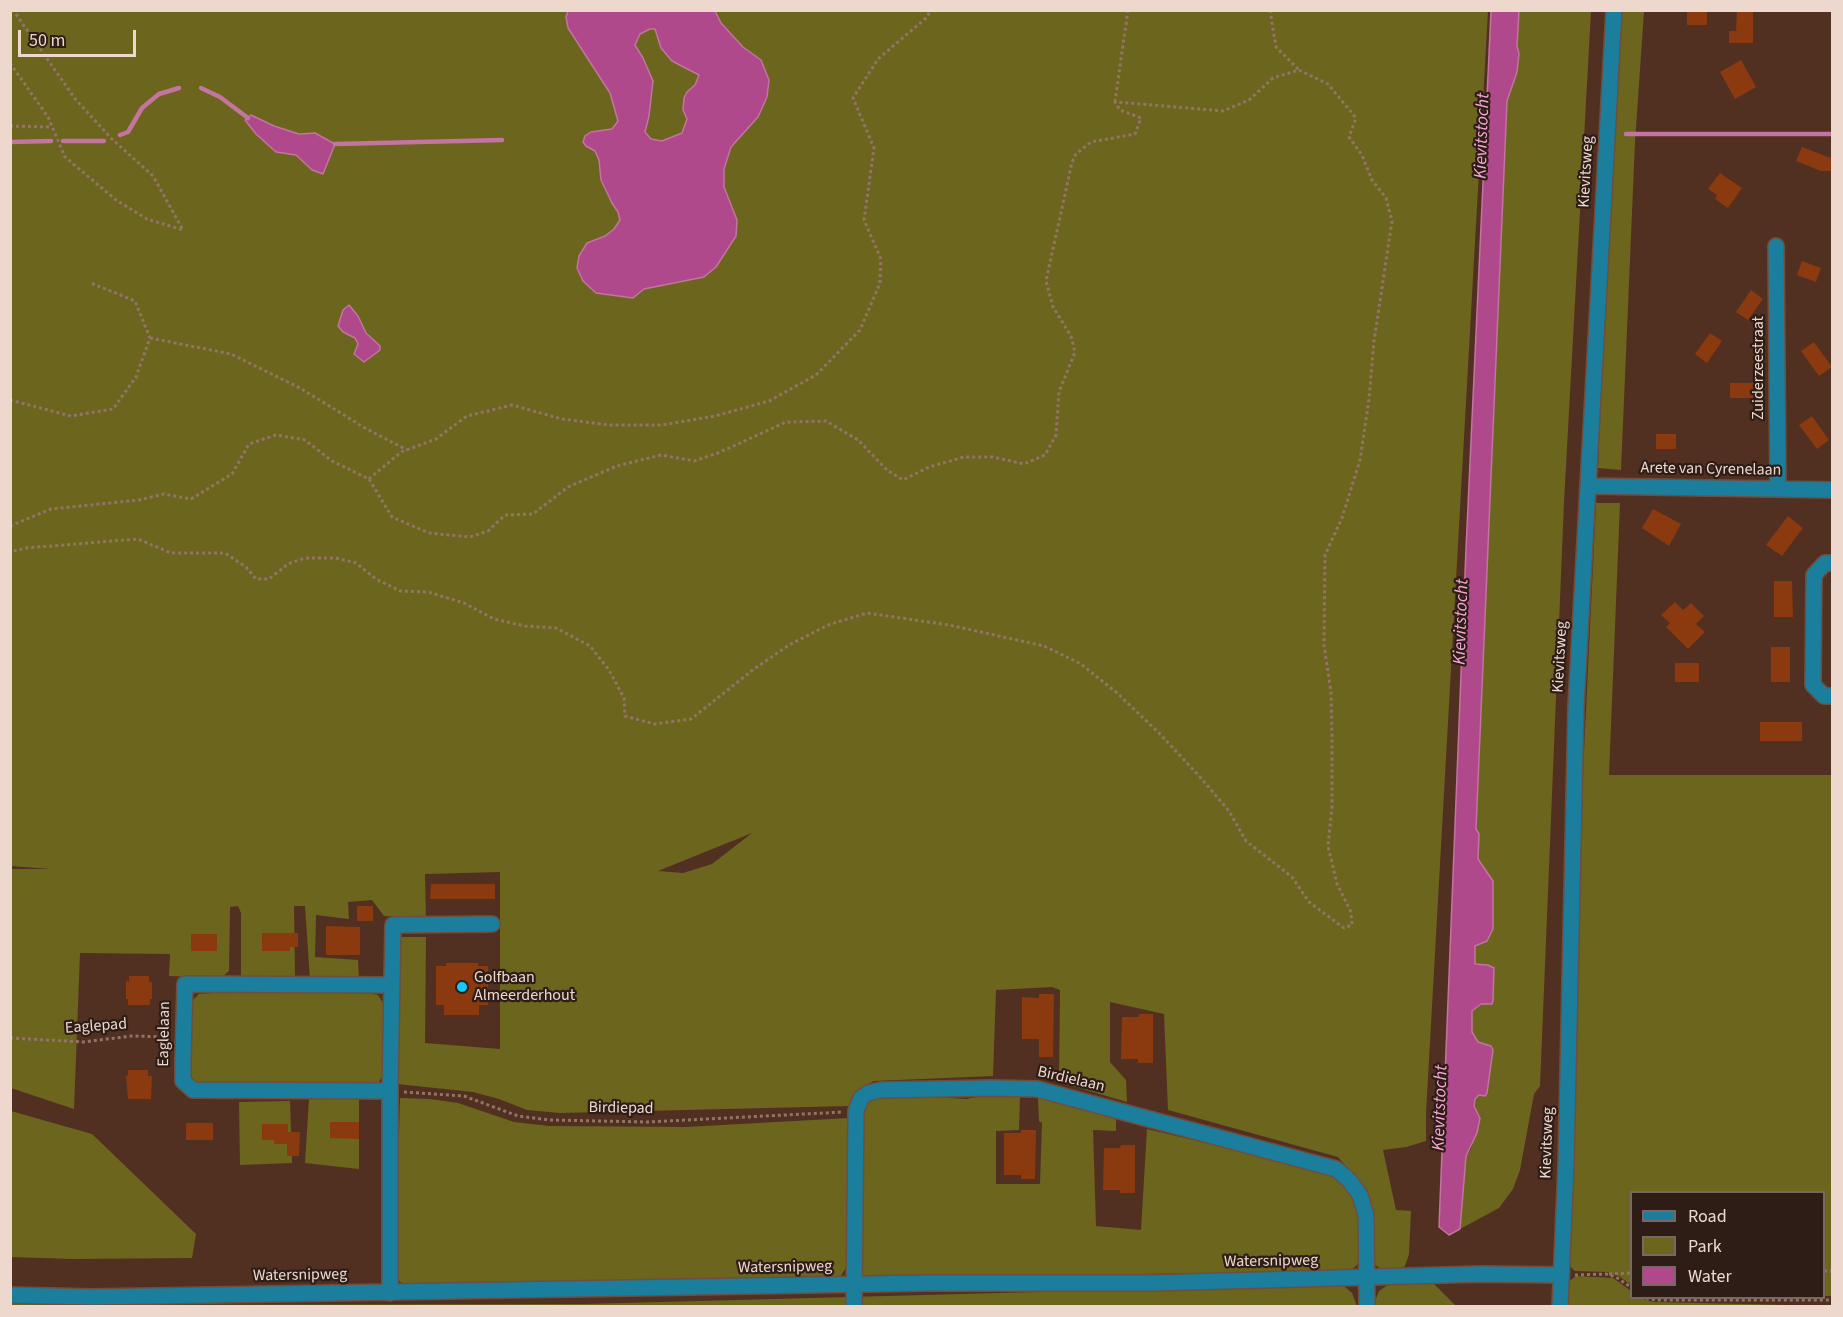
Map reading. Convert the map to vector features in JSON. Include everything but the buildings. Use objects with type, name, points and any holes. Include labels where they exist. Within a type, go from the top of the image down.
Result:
[{"type":"street","name":"Kievitsweg","points":[[1560,1306],[1566,1164],[1576,706],[1614,10]]},
{"type":"street","name":"Zuiderzeestraat","points":[[1776,246],[1778,489]]},
{"type":"street","name":"Arete van Cyrenelaan","points":[[1589,486],[1833,490]]},
{"type":"street","points":[[1833,563],[1825,563],[1814,575],[1813,685],[1824,696],[1833,696]]},
{"type":"street","points":[[390,1293],[393,925],[492,924]]},
{"type":"street","name":"Eaglelaan","points":[[390,1091],[193,1090],[183,1081],[183,1037],[185,984],[391,985]]},
{"type":"street","name":"Birdielaan","points":[[856,1112],[861,1098],[868,1093],[881,1090],[1037,1089],[1336,1169],[1349,1180],[1360,1195],[1366,1215],[1367,1306]]},
{"type":"street","points":[[854,1306],[856,1112]]},
{"type":"street","name":"Watersnipweg","points":[[10,1295],[92,1297],[854,1285],[1152,1283],[1482,1274],[1561,1275]]},
{"type":"path","points":[[10,63],[48,117],[65,158],[116,200],[147,219],[183,230],[153,176],[112,139],[76,100],[13,10]]},
{"type":"path","points":[[369,479],[407,450],[436,439],[467,416],[512,405],[574,420],[609,424],[662,424],[715,416],[769,401],[816,375],[860,330],[880,283],[881,259],[864,220],[874,148],[853,98],[878,58],[926,18],[931,10]]},
{"type":"path","points":[[10,526],[51,509],[139,500],[164,494],[191,499],[232,474],[249,444],[276,435],[305,440],[332,460],[369,479],[392,517],[429,533],[470,537],[488,531],[505,515],[533,514],[568,487],[617,466],[661,455],[694,461],[718,453],[786,422],[826,421],[858,440],[887,470],[903,480],[929,467],[964,457],[993,457],[1024,464],[1045,455],[1056,435],[1059,392],[1075,352],[1071,336],[1053,307],[1046,281],[1072,162],[1076,154],[1091,142],[1135,134],[1141,118],[1120,110],[1115,102],[1128,10]]},
{"type":"path","points":[[10,552],[26,548],[138,539],[171,553],[225,553],[246,567],[256,579],[269,579],[288,564],[305,558],[336,558],[356,563],[376,579],[400,591],[428,592],[464,603],[494,619],[525,626],[556,628],[590,646],[609,670],[624,698],[625,716],[654,724],[691,719],[754,669],[789,645],[828,625],[867,613],[949,625],[1044,646],[1081,664],[1118,693],[1200,777],[1229,811],[1246,841],[1292,877],[1309,902],[1344,928],[1352,925],[1352,912],[1336,884],[1328,846],[1332,807],[1332,741],[1331,692],[1324,645],[1325,555],[1342,518],[1360,460],[1369,399],[1374,341],[1392,221],[1386,198],[1372,180],[1362,155],[1349,137],[1356,118],[1328,84],[1299,70],[1276,47],[1270,10]]},
{"type":"path","points":[[1115,102],[1223,111],[1249,100],[1273,78],[1299,70]]},
{"type":"path","points":[[10,126],[52,127]]},
{"type":"path","points":[[10,400],[71,416],[113,409],[136,377],[150,338],[135,301],[91,283]]},
{"type":"path","points":[[150,338],[231,354],[300,388],[365,428],[407,450]]},
{"type":"path","name":"Eaglepad","points":[[10,1038],[83,1042],[132,1036],[183,1037]]},
{"type":"path","name":"Birdiepad","points":[[390,1091],[464,1096],[518,1116],[550,1120],[648,1122],[856,1112]]},
{"type":"path","points":[[1561,1275],[1630,1273]]},
{"type":"path","points":[[1606,1274],[1616,1277],[1630,1287]]},
{"type":"path","points":[[1651,1299],[1833,1300]]},
{"type":"green space","points":[[11,11],[1488,11],[1426,1141],[1383,1150],[1396,1210],[1411,1211],[1409,1254],[1405,1266],[1398,1270],[1383,1270],[1370,1258],[1363,1187],[1338,1157],[1168,1110],[1164,1014],[1110,1002],[1110,1062],[1126,1080],[1127,1102],[1059,1082],[1060,990],[1052,987],[996,990],[993,1076],[874,1081],[859,1089],[849,1106],[560,1113],[527,1110],[473,1092],[397,1084],[399,937],[426,937],[425,1043],[500,1049],[500,872],[425,874],[426,919],[384,916],[372,900],[348,902],[349,919],[316,915],[315,957],[358,960],[359,979],[310,980],[305,906],[294,906],[295,976],[241,978],[241,913],[238,906],[230,907],[229,971],[221,978],[169,976],[170,954],[80,953],[74,1109],[11,1088],[11,869],[51,869],[10,866]],"holes":[[[752,833],[712,864],[683,873],[658,871]]]},
{"type":"green space","points":[[1519,11],[1591,11],[1564,502],[1540,1086],[1534,1094],[1520,1170],[1513,1189],[1499,1208],[1460,1229],[1466,1156],[1471,1149],[1480,1118],[1474,1105],[1475,1099],[1487,1093],[1493,1050],[1491,1046],[1478,1042],[1472,1032],[1472,1011],[1482,1004],[1492,1004],[1493,1000],[1493,968],[1488,965],[1475,964],[1475,946],[1487,941],[1493,881],[1478,859],[1479,834],[1476,829],[1507,101],[1517,72]]},
{"type":"green space","points":[[1621,11],[1644,11],[1635,142],[1621,470],[1598,468],[1607,252]]},
{"type":"green space","points":[[1596,503],[1620,503],[1609,775],[1832,775],[1832,1296],[1825,1296],[1825,1191],[1630,1191],[1630,1284],[1619,1276],[1607,1272],[1575,1271],[1569,1265],[1582,793]]},
{"type":"green space","points":[[363,992],[378,995],[385,1006],[384,1072],[379,1082],[369,1086],[203,1085],[195,1082],[189,1074],[191,1002],[199,994]]},
{"type":"green space","points":[[1020,1095],[1019,1130],[996,1131],[996,1184],[1040,1184],[1042,1123],[1039,1121],[1038,1098],[1113,1117],[1116,1120],[1116,1131],[1093,1130],[1096,1226],[1141,1230],[1147,1129],[1333,1173],[1350,1191],[1359,1212],[1360,1257],[1357,1265],[1350,1271],[864,1278],[860,1267],[863,1108],[872,1098],[967,1099],[981,1096]]},
{"type":"green space","points":[[359,1098],[359,1169],[305,1163],[309,1099]]},
{"type":"green space","points":[[400,1098],[458,1103],[514,1122],[549,1126],[686,1127],[849,1118],[847,1266],[839,1279],[414,1287],[400,1282],[395,1274]]},
{"type":"green space","points":[[290,1101],[292,1163],[240,1165],[239,1102]]},
{"type":"green space","points":[[11,1111],[92,1134],[196,1234],[192,1258],[11,1257]]},
{"type":"green space","points":[[1576,1276],[1613,1278],[1630,1290],[1630,1299],[1653,1302],[1832,1306],[1568,1306],[1568,1282]]},
{"type":"green space","points":[[1431,1281],[1456,1306],[1373,1306],[1379,1291],[1392,1282]]},
{"type":"green space","points":[[1338,1284],[1352,1293],[1357,1306],[11,1306],[11,1302],[98,1305],[586,1304]]},
{"type":"water","points":[[568,11],[715,11],[721,23],[743,47],[761,60],[769,80],[767,97],[758,117],[731,147],[724,169],[724,187],[737,220],[736,236],[716,267],[704,277],[644,289],[633,298],[596,293],[583,281],[577,268],[579,256],[587,243],[605,236],[620,220],[601,180],[599,160],[595,151],[583,142],[585,136],[591,132],[612,129],[618,121],[610,93],[568,28],[566,17]],"holes":[[[655,29],[661,48],[672,61],[699,75],[695,85],[684,98],[683,110],[687,119],[682,133],[662,141],[651,139],[645,132],[653,81],[635,45],[640,34]]]},
{"type":"water","points":[[1491,11],[1519,11],[1517,72],[1507,101],[1476,829],[1479,834],[1478,859],[1493,881],[1493,929],[1487,941],[1475,946],[1475,964],[1494,968],[1492,1004],[1481,1004],[1472,1011],[1472,1032],[1478,1042],[1491,1046],[1493,1050],[1487,1093],[1475,1099],[1474,1106],[1480,1118],[1477,1133],[1466,1156],[1460,1229],[1449,1235],[1439,1227],[1466,549]]},
{"type":"water","points":[[251,115],[299,134],[315,133],[335,144],[323,174],[312,170],[296,155],[276,152],[256,134],[245,120]]},
{"type":"water","points":[[349,305],[358,316],[366,333],[380,346],[380,350],[364,362],[354,354],[358,344],[355,338],[343,332],[338,326],[343,310]]},
{"type":"waterway","points":[[120,135],[128,132],[142,108],[159,94],[179,88]]},
{"type":"waterway","points":[[201,88],[220,97],[248,118]]},
{"type":"waterway","points":[[1626,134],[1832,134]]},
{"type":"waterway","points":[[335,144],[502,140]]},
{"type":"waterway","points":[[10,142],[51,141]]},
{"type":"waterway","points":[[63,141],[104,141]]},
{"type":"place","name":"Golfbaan Almeerderhout","points":[[462,987]]},
{"type":"water label","name":"Kievitstocht","points":[[1483,136]]},
{"type":"water label","name":"Kievitstocht","points":[[1462,622]]},
{"type":"water label","name":"Kievitstocht","points":[[1441,1108]]}]
